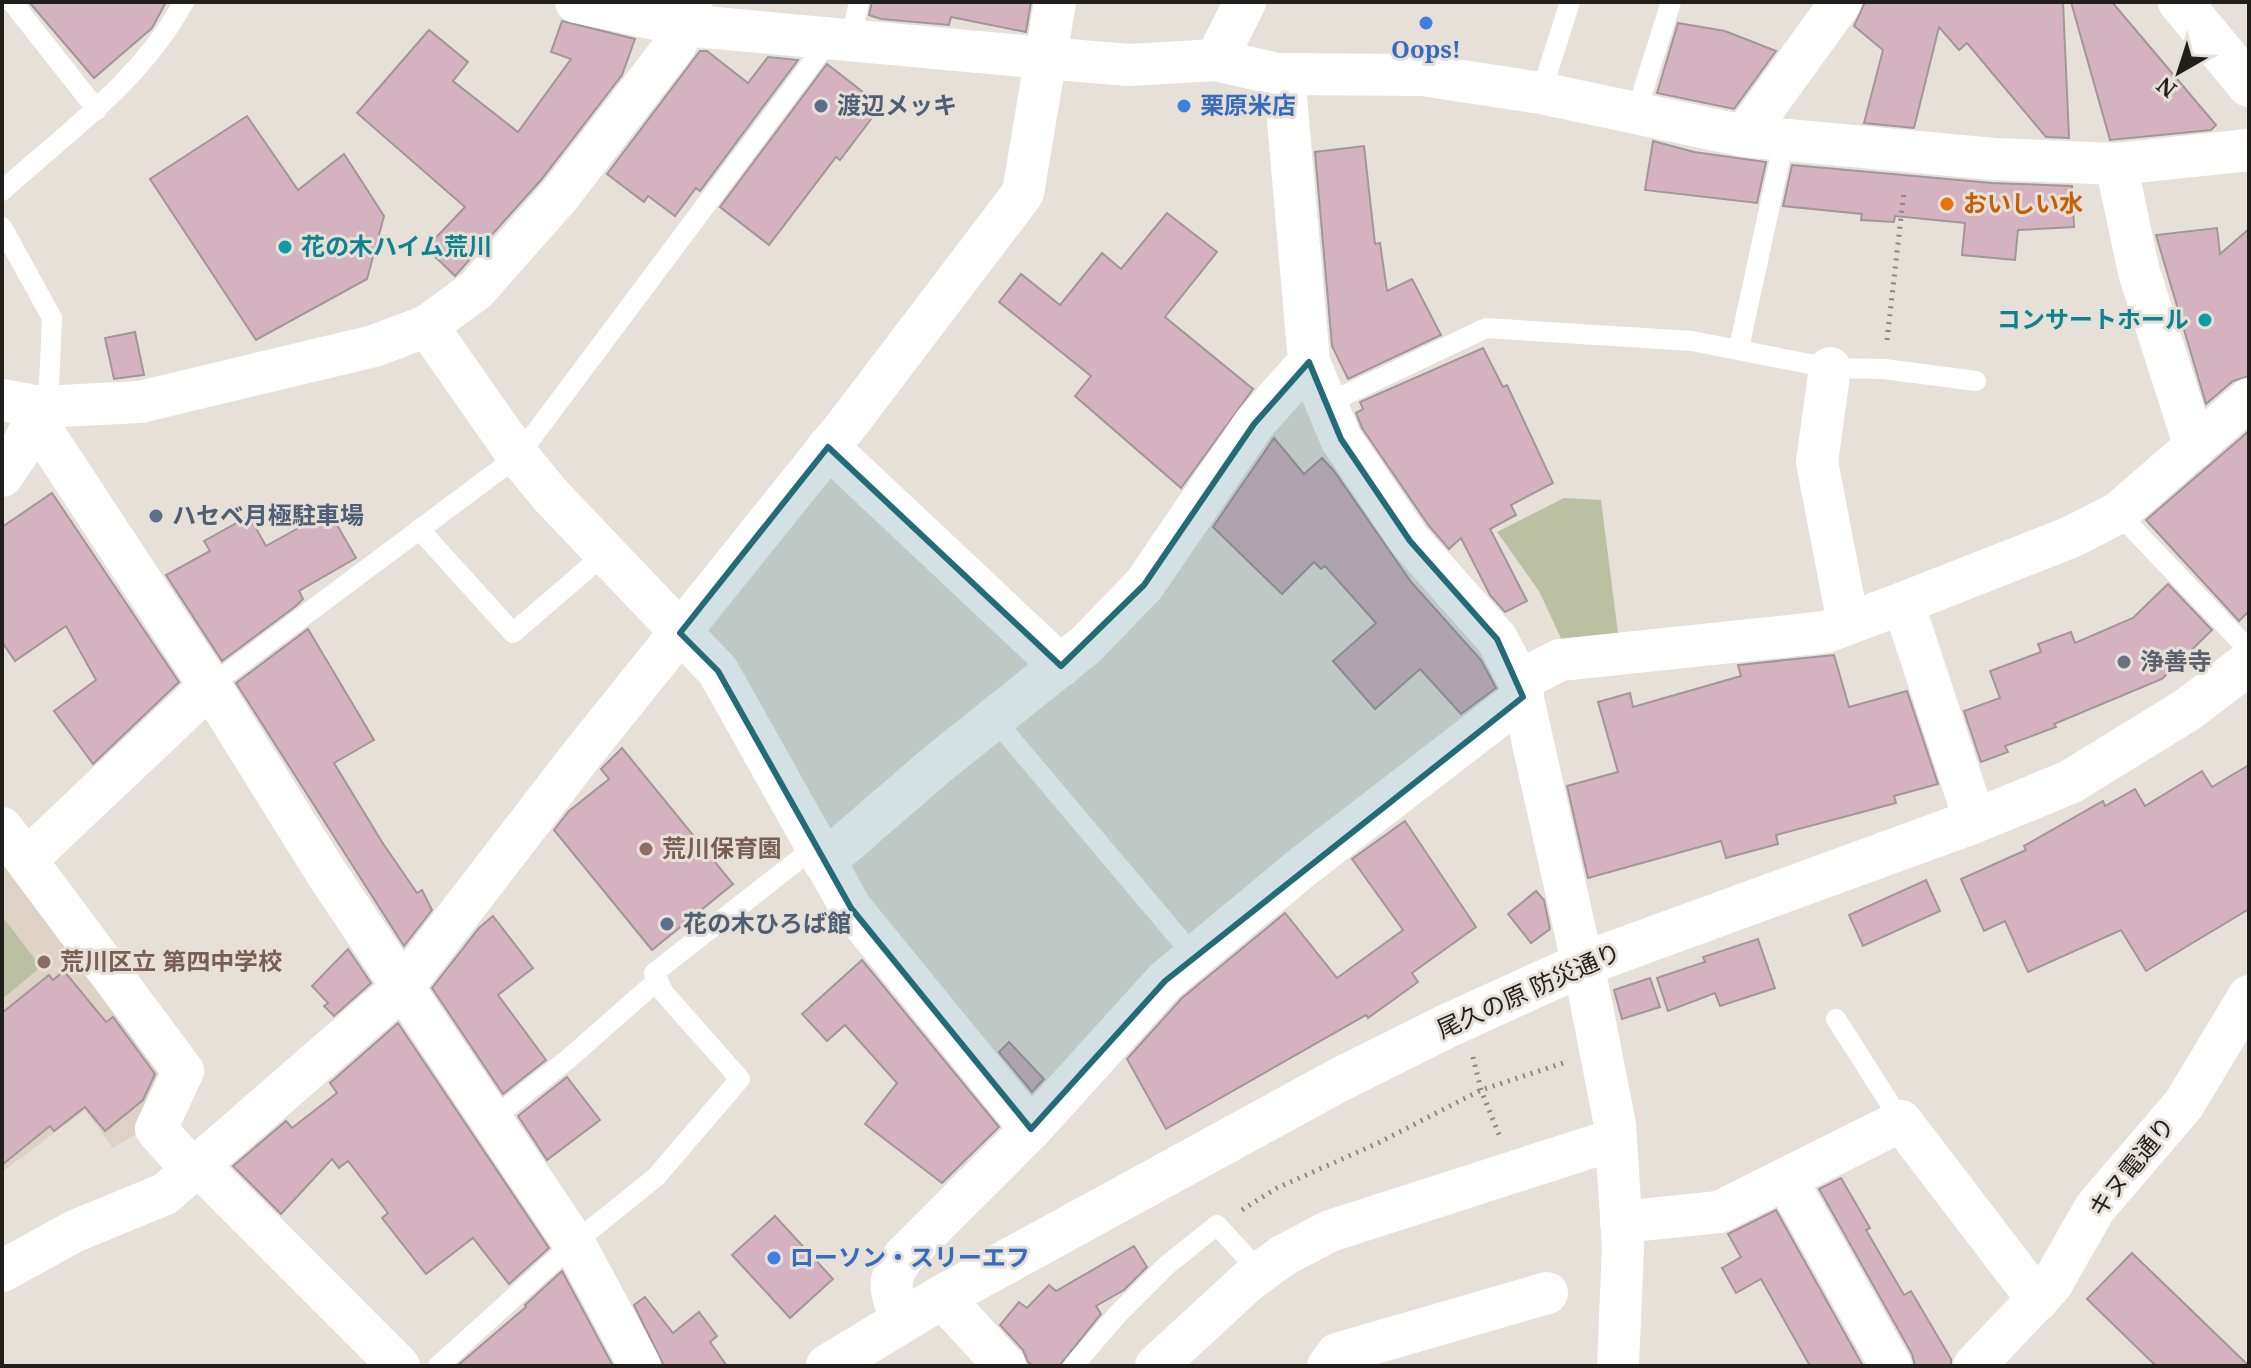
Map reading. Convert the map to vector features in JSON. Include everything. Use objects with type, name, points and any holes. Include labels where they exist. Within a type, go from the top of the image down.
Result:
[{"type":"street","points":[[576,2],[846,27],[1044,58],[1129,65],[1216,60],[1284,74],[1422,75],[1541,93],[1764,138],[1994,159],[2116,164],[2249,150]]},
{"type":"street","points":[[2,1271],[75,1231],[144,1205],[197,1170],[402,988],[828,447],[1023,193],[1055,2]]},
{"type":"street","points":[[1216,60],[1245,2]]},
{"type":"street","points":[[1764,138],[1841,2]]},
{"type":"street","points":[[2180,2],[2249,85]]},
{"type":"street","points":[[21,404],[140,402],[374,346],[427,326],[476,290],[560,195],[676,44],[687,14]]},
{"type":"street","points":[[1284,74],[1309,362],[1341,439],[1410,541],[1497,639],[1521,689],[1583,964],[1616,1139],[1621,1222],[1618,1366]]},
{"type":"street","points":[[2116,164],[2139,272],[2195,447]]},
{"type":"street","points":[[427,326],[518,456],[552,497],[718,671],[851,908],[1031,1129]]},
{"type":"street","points":[[820,854],[1061,666],[1144,585],[1254,424],[1309,362]]},
{"type":"street","points":[[1830,368],[1817,462],[1848,623]]},
{"type":"street","points":[[901,1319],[891,1291],[891,1274],[904,1256],[1031,1129],[1165,981],[1560,660],[1826,632],[1903,603],[2071,537],[2118,513],[2249,399]]},
{"type":"street","points":[[2,476],[23,445],[21,404]]},
{"type":"street","points":[[21,404],[45,435],[210,686],[402,988],[574,1243],[640,1366]]},
{"type":"street","points":[[828,447],[1061,666]]},
{"type":"street","points":[[1903,603],[1975,821]]},
{"type":"street","name":"尾久の原 防災通り","points":[[828,1366],[901,1319],[1337,1081],[1583,964],[1975,821],[2070,782],[2187,710],[2249,663]]},
{"type":"street","points":[[210,686],[14,844],[183,1071],[156,1129],[399,1366]]},
{"type":"street","name":"キヌ電通り","points":[[1974,1366],[2051,1285],[2095,1208],[2184,1104],[2249,996]]},
{"type":"street","points":[[1621,1222],[1719,1212],[1787,1181],[1901,1121],[2038,1300]]},
{"type":"street","points":[[1156,1366],[1260,1272],[1330,1231],[1616,1139]]},
{"type":"street","points":[[1787,1181],[1891,1366]]},
{"type":"street","points":[[1328,1366],[1337,1354],[1547,1293]]},
{"type":"street","points":[[942,1297],[1005,1366]]},
{"type":"lane","points":[[12,2],[97,110]]},
{"type":"lane","points":[[2,191],[97,110],[149,57],[184,2]]},
{"type":"lane","points":[[1541,93],[1570,2]]},
{"type":"lane","points":[[1636,113],[1671,2]]},
{"type":"lane","points":[[210,686],[518,456],[846,27]]},
{"type":"lane","points":[[1739,348],[1764,138]]},
{"type":"lane","points":[[2,227],[52,318],[49,386],[21,404]]},
{"type":"lane","points":[[1326,404],[1486,328],[1692,341],[1830,368],[1884,369],[1976,381]]},
{"type":"lane","points":[[2118,513],[2249,650]]},
{"type":"lane","points":[[419,529],[513,633],[607,552]]},
{"type":"lane","points":[[995,720],[1195,957]]},
{"type":"lane","points":[[438,1366],[574,1243],[656,1177],[740,1079],[664,993],[654,973],[820,854]]},
{"type":"lane","points":[[491,1120],[567,1060],[658,980]]},
{"type":"lane","points":[[1836,1019],[1901,1121]]},
{"type":"lane","points":[[1073,1366],[1118,1314],[1167,1265],[1217,1225],[1260,1272]]},
{"type":"path","points":[[1884,369],[1908,150]]},
{"type":"path","points":[[1469,1047],[1483,1087],[1481,1090],[1515,1171]]},
{"type":"path","points":[[1217,1225],[1277,1188],[1378,1143],[1481,1090],[1601,1050]]},
{"type":"highlighted area","points":[[1309,362],[1341,439],[1410,541],[1497,639],[1523,697],[1165,981],[1031,1129],[851,908],[718,671],[680,633],[828,447],[1061,666],[1144,585],[1254,424]]},
{"type":"shaded area","name":"荒川区立 第四中学校","points":[[2,847],[172,1076],[144,1129],[113,1148],[85,1110],[2,1172]]},
{"type":"green space","points":[[1564,498],[1601,500],[1619,641],[1565,647],[1539,591],[1497,532]]},
{"type":"green space","points":[[2,916],[41,967],[2,999]]},
{"type":"building","points":[[29,2],[166,2],[152,28],[94,78]]},
{"type":"building","points":[[872,2],[1031,2],[1026,32],[951,17],[949,25],[881,19],[869,15]]},
{"type":"building","points":[[1865,2],[2063,2],[2069,138],[2046,137],[1967,43],[1959,50],[1939,27],[1914,128],[1864,123],[1883,50],[1854,26]]},
{"type":"building","points":[[2071,2],[2112,2],[2216,125],[2211,130],[2110,140]]},
{"type":"building","points":[[562,21],[635,39],[622,75],[541,180],[455,276],[426,248],[465,207],[357,113],[429,30],[468,62],[453,81],[518,132],[571,59],[551,52]]},
{"type":"building","points":[[1678,23],[1725,31],[1776,51],[1734,109],[1657,93]]},
{"type":"building","points":[[700,51],[707,51],[748,83],[768,57],[798,60],[700,191],[696,188],[675,216],[648,196],[644,202],[607,174]]},
{"type":"building","points":[[827,64],[881,106],[840,160],[836,157],[769,245],[720,207]]},
{"type":"building","name":"花の木ハイム荒川","points":[[247,116],[298,190],[344,154],[384,216],[367,279],[256,340],[150,179]]},
{"type":"building","points":[[1653,141],[1694,152],[1766,162],[1757,203],[1645,190]]},
{"type":"building","points":[[1364,146],[1375,244],[1380,243],[1387,291],[1412,279],[1441,335],[1348,379],[1332,346],[1315,152]]},
{"type":"building","points":[[1792,165],[1992,183],[2072,186],[2074,227],[2018,230],[2015,260],[1962,255],[1965,223],[1895,216],[1894,222],[1861,220],[1862,214],[1783,206]]},
{"type":"building","points":[[1167,213],[1217,252],[1165,317],[1253,389],[1181,488],[1075,396],[1091,376],[999,302],[1021,274],[1060,305],[1102,253],[1121,269]]},
{"type":"building","name":"コンサートホール","points":[[2217,228],[2220,254],[2249,229],[2249,376],[2233,381],[2206,404],[2156,235]]},
{"type":"building","points":[[135,332],[144,375],[114,379],[105,338]]},
{"type":"building","points":[[1483,348],[1503,387],[1507,385],[1553,483],[1511,505],[1516,515],[1490,529],[1527,601],[1505,612],[1490,595],[1461,538],[1449,549],[1429,526],[1362,428],[1356,413],[1363,409],[1360,402]]},
{"type":"building","points":[[2249,431],[2249,611],[2239,621],[2146,520]]},
{"type":"building","points":[[1274,438],[1304,474],[1322,458],[1334,471],[1411,582],[1481,660],[1496,688],[1461,714],[1420,669],[1375,709],[1333,661],[1376,623],[1325,566],[1321,569],[1314,562],[1282,594],[1213,527]]},
{"type":"building","points":[[52,493],[179,682],[93,764],[54,711],[96,680],[66,626],[15,661],[2,642],[2,527]]},
{"type":"building","points":[[329,511],[356,558],[299,591],[303,599],[296,606],[222,661],[166,575],[210,551],[204,541],[249,516],[266,546]]},
{"type":"building","points":[[2168,584],[2212,630],[2162,679],[2054,724],[2056,727],[2005,746],[2008,752],[1981,762],[1964,711],[2000,698],[1990,671],[2041,652],[2038,644],[2071,632],[2075,643],[2133,618]]},
{"type":"building","points":[[308,629],[374,740],[334,763],[382,842],[417,893],[422,890],[432,910],[404,946],[236,683]]},
{"type":"building","points":[[1834,655],[1849,707],[1907,691],[1938,784],[1894,796],[1896,803],[1776,835],[1778,844],[1726,858],[1721,841],[1588,878],[1567,786],[1618,772],[1598,702],[1630,693],[1633,707],[1741,676],[1738,665]]},
{"type":"building","points":[[622,748],[733,884],[652,950],[554,830],[569,811],[609,779],[601,769]]},
{"type":"building","points":[[2249,765],[2249,909],[2146,971],[2121,930],[2028,972],[2005,921],[1984,931],[1961,879],[2026,850],[2024,846],[2103,801],[2105,806],[2135,789],[2145,806],[2202,771],[2212,787]]},
{"type":"building","points":[[1405,821],[1476,927],[1412,973],[1418,982],[1368,1018],[1366,1015],[1166,1129],[1127,1059],[1182,998],[1285,913],[1337,978],[1403,930],[1352,859]]},
{"type":"building","points":[[1926,880],[1940,911],[1863,946],[1849,915]]},
{"type":"building","points":[[1536,891],[1544,900],[1550,929],[1531,943],[1508,914]]},
{"type":"building","points":[[493,916],[533,968],[498,995],[546,1060],[503,1094],[432,988],[479,928]]},
{"type":"building","points":[[1758,939],[1775,988],[1720,1006],[1715,993],[1668,1011],[1657,978],[1705,962],[1703,957]]},
{"type":"building","points":[[348,949],[371,983],[334,1016],[324,1006],[328,1003],[312,986]]},
{"type":"building","points":[[862,960],[999,1127],[942,1183],[865,1124],[897,1083],[845,1025],[827,1041],[802,1014]]},
{"type":"building","name":"荒川区立 第四中学校","points":[[64,971],[106,1022],[113,1017],[155,1074],[143,1100],[105,1131],[85,1107],[54,1131],[50,1126],[2,1165],[2,1013],[49,975],[53,980]]},
{"type":"building","points":[[1650,978],[1660,1007],[1622,1019],[1614,990]]},
{"type":"building","points":[[398,1023],[549,1248],[509,1284],[473,1238],[426,1274],[382,1218],[388,1213],[348,1161],[339,1168],[332,1159],[281,1214],[233,1166],[286,1121],[292,1128],[337,1093],[330,1083]]},
{"type":"building","points":[[1009,1042],[1044,1079],[1032,1092],[999,1052]]},
{"type":"building","points":[[567,1077],[600,1120],[547,1160],[518,1116]]},
{"type":"building","points":[[1841,1178],[1870,1228],[1866,1230],[1904,1295],[1911,1291],[1951,1359],[1951,1366],[1915,1366],[1912,1354],[1819,1189]]},
{"type":"building","points":[[1776,1210],[1863,1366],[1810,1366],[1761,1279],[1736,1293],[1722,1268],[1741,1257],[1728,1234]]},
{"type":"building","name":"ローソン・スリーエフ","points":[[775,1216],[833,1279],[790,1318],[732,1255]]},
{"type":"building","points":[[1134,1246],[1147,1267],[1124,1290],[1096,1306],[1101,1314],[1060,1365],[1033,1366],[1028,1362],[1023,1350],[1000,1325],[1019,1302],[1027,1308],[1049,1285],[1056,1291]]},
{"type":"building","points":[[2132,1253],[2249,1366],[2156,1366],[2087,1299]]},
{"type":"building","points":[[562,1271],[613,1366],[457,1366],[526,1307]]},
{"type":"building","points":[[645,1297],[673,1333],[699,1312],[717,1336],[710,1342],[727,1366],[664,1366],[634,1305]]},
{"type":"place","name":"Oops!","points":[[1426,23]]},
{"type":"place","name":"渡辺メッキ","points":[[821,106]]},
{"type":"place","name":"栗原米店","points":[[1184,106]]},
{"type":"place","name":"おいしい水","points":[[1947,204]]},
{"type":"place","name":"花の木ハイム荒川","points":[[285,247]]},
{"type":"place","name":"コンサートホール","points":[[2205,320]]},
{"type":"place","name":"ハセベ月極駐車場","points":[[156,516]]},
{"type":"place","name":"浄善寺","points":[[2124,662]]},
{"type":"place","name":"荒川保育園","points":[[646,849]]},
{"type":"place","name":"花の木ひろば館","points":[[667,924]]},
{"type":"place","name":"荒川区立 第四中学校","points":[[44,962]]},
{"type":"place","name":"ローソン・スリーエフ","points":[[774,1258]]}]
